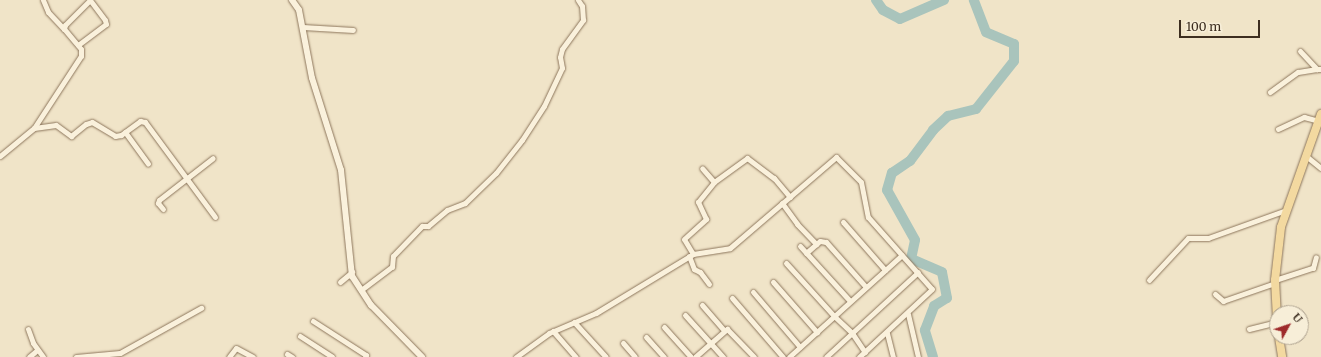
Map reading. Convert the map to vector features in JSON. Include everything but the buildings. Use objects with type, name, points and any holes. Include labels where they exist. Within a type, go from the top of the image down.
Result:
[{"type":"main road","points":[[1276,305],[1275,281],[1278,244],[1286,210],[1320,118]]},
{"type":"main road","points":[[1280,345],[1282,357]]},
{"type":"street","points":[[0,156],[34,128],[81,56],[78,45],[48,12],[43,0]]},
{"type":"street","points":[[64,29],[68,19],[90,0],[106,20],[106,24],[78,45]]},
{"type":"street","points":[[292,0],[299,10],[312,78],[341,170],[352,272],[360,290],[371,305],[422,357]]},
{"type":"street","points":[[360,290],[392,267],[393,256],[422,226],[428,226],[447,210],[465,203],[496,173],[522,140],[544,106],[562,68],[560,57],[562,49],[583,20],[582,6],[578,0]]},
{"type":"street","points":[[303,27],[353,30]]},
{"type":"street","points":[[1300,51],[1319,69]]},
{"type":"street","points":[[1270,92],[1298,72],[1319,69]]},
{"type":"street","points":[[1278,129],[1304,117],[1320,118]]},
{"type":"street","points":[[34,128],[56,125],[67,136],[71,136],[86,124],[92,122],[112,136],[125,132],[140,121],[147,123],[215,217]]},
{"type":"street","points":[[125,132],[148,164]]},
{"type":"street","points":[[1306,156],[1321,168]]},
{"type":"street","points":[[163,209],[158,201],[214,158]]},
{"type":"street","points":[[709,284],[700,272],[694,269],[691,255],[684,239],[706,219],[698,203],[706,190],[714,182],[747,158],[774,178],[790,196]]},
{"type":"street","points":[[516,357],[553,331],[596,313],[691,255],[730,248],[834,158],[838,158],[861,182],[868,217],[931,287],[931,291],[908,314],[859,357]]},
{"type":"street","points":[[702,168],[714,182]]},
{"type":"street","points":[[782,203],[816,244]]},
{"type":"street","points":[[1149,280],[1188,238],[1208,238],[1286,210]]},
{"type":"street","points":[[843,222],[885,270]]},
{"type":"street","points":[[806,253],[820,240],[826,242],[866,287]]},
{"type":"street","points":[[800,246],[850,301]]},
{"type":"street","points":[[789,357],[902,255]]},
{"type":"street","points":[[1215,294],[1223,301],[1313,268],[1316,257]]},
{"type":"street","points":[[786,263],[834,316],[852,333],[870,357]]},
{"type":"street","points":[[340,282],[352,272]]},
{"type":"street","points":[[826,357],[918,272]]},
{"type":"street","points":[[773,282],[817,332]]},
{"type":"street","points":[[753,292],[800,346]]},
{"type":"street","points":[[732,298],[783,357]]},
{"type":"street","points":[[702,304],[724,330],[728,329],[754,357]]},
{"type":"street","points":[[76,357],[120,354],[200,308]]},
{"type":"street","points":[[908,314],[918,357]]},
{"type":"street","points":[[685,315],[724,357]]},
{"type":"street","points":[[313,321],[367,356]]},
{"type":"street","points":[[574,322],[606,357]]},
{"type":"street","points":[[1249,329],[1269,324]]},
{"type":"street","points":[[664,327],[691,357]]},
{"type":"street","points":[[28,329],[37,350],[42,357]]},
{"type":"street","points":[[696,357],[724,330]]},
{"type":"street","points":[[553,331],[576,357]]},
{"type":"street","points":[[887,333],[893,357]]},
{"type":"street","points":[[300,336],[332,357]]},
{"type":"street","points":[[646,336],[664,357]]},
{"type":"street","points":[[624,344],[635,357]]},
{"type":"street","points":[[229,357],[236,348],[253,357]]},
{"type":"street","points":[[29,357],[37,350]]},
{"type":"street","points":[[287,354],[292,357]]},
{"type":"waterway","points":[[876,0],[883,10],[900,19],[944,0]]},
{"type":"waterway","points":[[933,357],[925,330],[934,306],[947,298],[942,272],[911,259],[915,240],[887,190],[892,173],[910,161],[933,130],[948,116],[976,109],[1014,61],[1014,44],[986,32],[974,0]]}]
